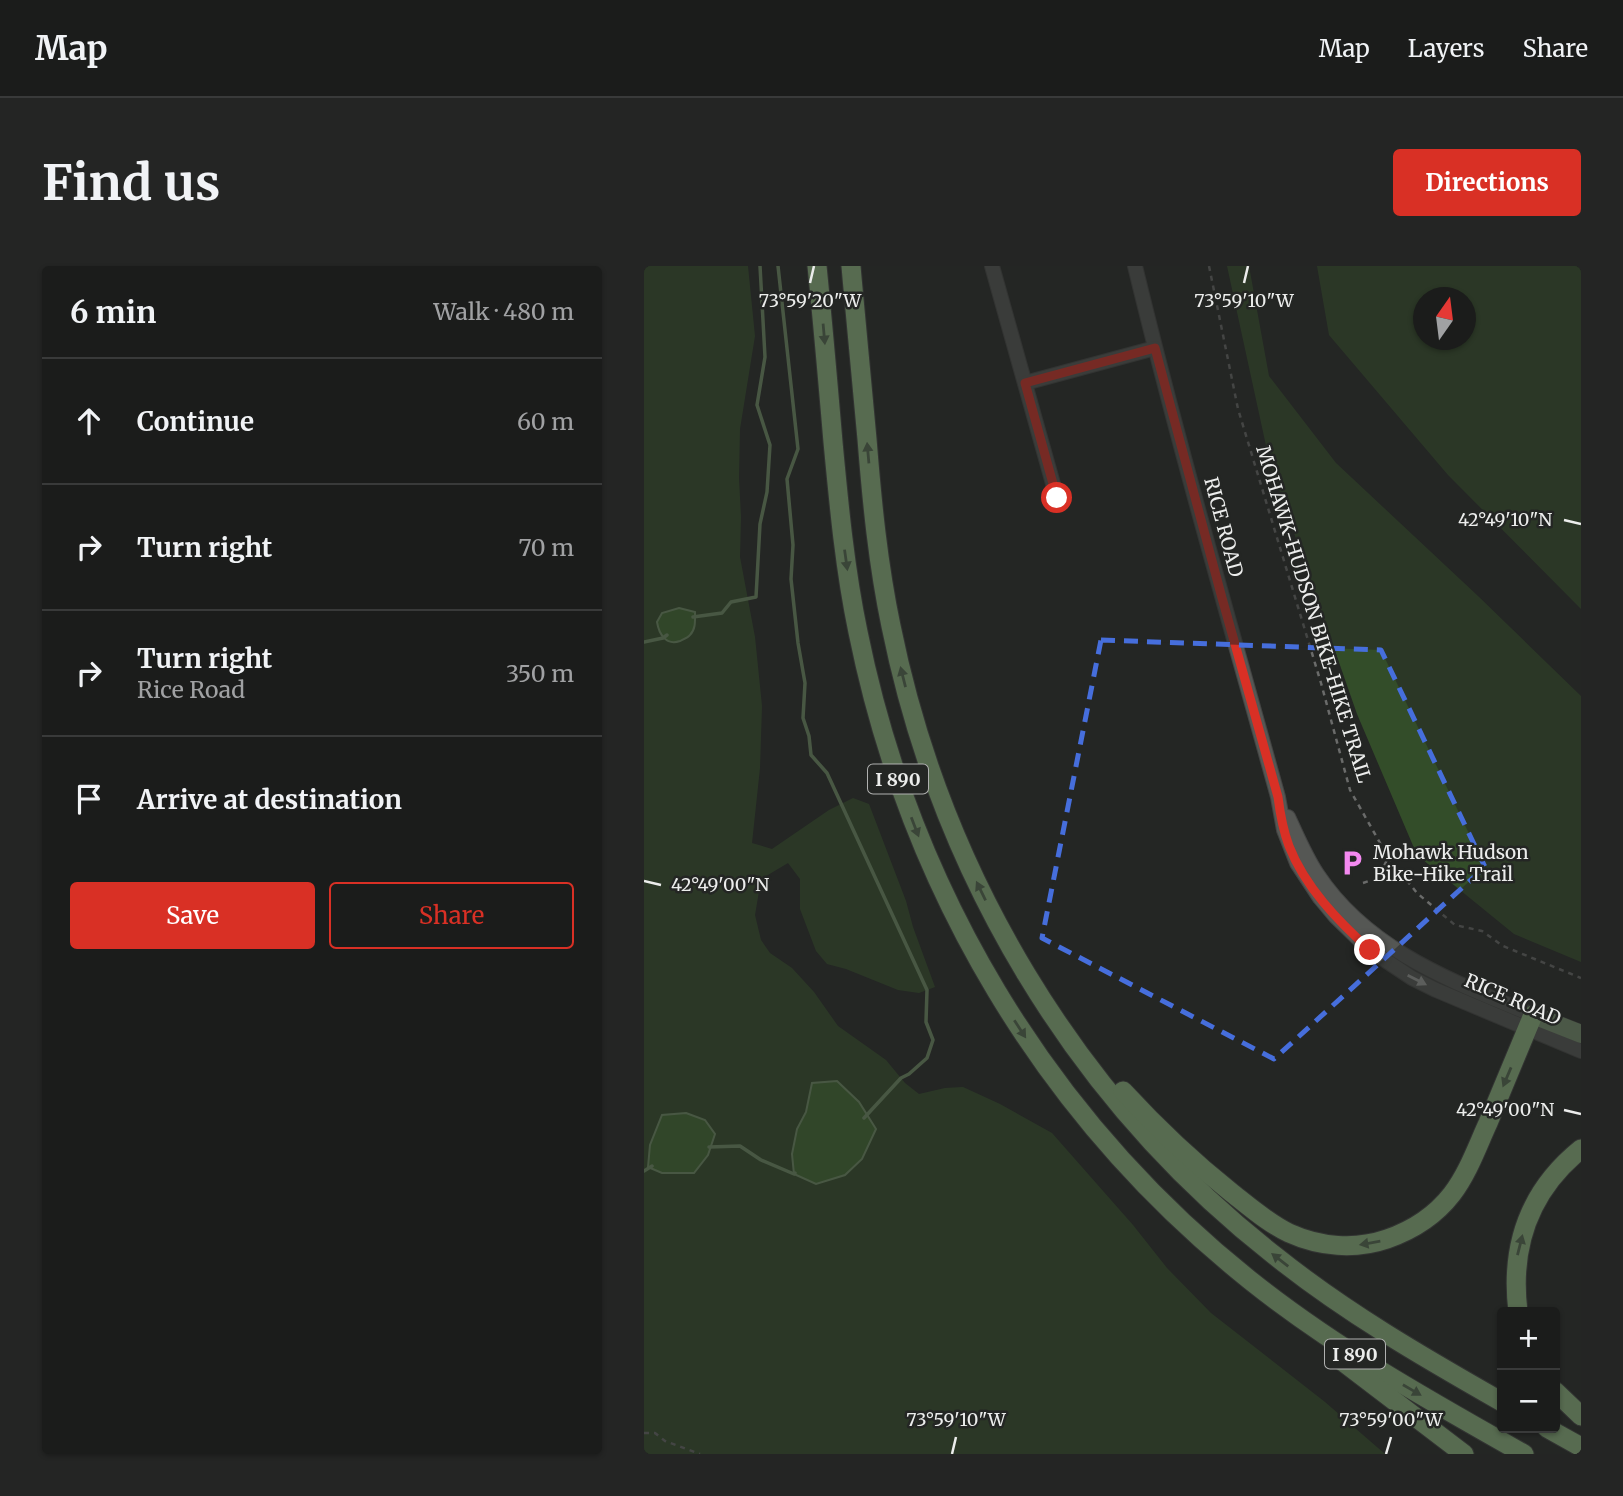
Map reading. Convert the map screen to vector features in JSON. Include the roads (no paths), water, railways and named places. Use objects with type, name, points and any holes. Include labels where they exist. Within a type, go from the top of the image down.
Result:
[{"type":"highway","name":"I 890","points":[[817,266],[849,584],[875,705],[922,847],[962,929],[1005,1006],[1072,1101],[1115,1152],[1198,1236],[1250,1281],[1327,1336],[1403,1385],[1524,1454]]},
{"type":"highway","name":"I 890","points":[[851,266],[878,544],[899,664],[938,793],[972,874],[1012,951],[1058,1025],[1119,1105],[1170,1162],[1238,1226],[1319,1289],[1383,1332],[1497,1399]]},
{"type":"highway","points":[[1012,951],[1101,1065],[1168,1138],[1269,1222],[1287,1232],[1322,1244],[1360,1245],[1396,1236],[1428,1219],[1447,1200],[1463,1177],[1530,1021]]},
{"type":"highway","points":[[1517,1307],[1516,1266],[1527,1219],[1535,1202],[1557,1171],[1581,1149]]},
{"type":"highway","points":[[1198,1236],[1223,1263],[1280,1313],[1464,1454]]},
{"type":"highway","points":[[1560,1396],[1581,1416]]},
{"type":"highway","points":[[1556,1433],[1581,1447]]},
{"type":"main road","name":"RICE ROAD","points":[[1530,1021],[1581,1034]]},
{"type":"street","points":[[992,266],[1057,498]]},
{"type":"street","name":"RICE ROAD","points":[[1135,266],[1222,598],[1278,797],[1317,874],[1344,907],[1380,939],[1420,965],[1530,1021],[1581,1051]]},
{"type":"street","points":[[1025,383],[1155,348]]},
{"type":"waterway","points":[[693,617],[722,613],[731,602],[756,597],[760,524],[767,492],[770,445],[757,405],[765,357],[760,266]]},
{"type":"waterway","points":[[778,266],[798,449],[787,479],[793,545],[791,579],[805,683],[803,718],[811,755],[827,773],[927,990],[926,1022],[933,1040],[927,1058],[901,1078],[864,1118]]},
{"type":"waterway","points":[[644,642],[667,635]]},
{"type":"waterway","points":[[709,1147],[740,1146],[761,1160],[795,1173]]},
{"type":"waterway","points":[[644,1171],[652,1166]]},
{"type":"place","name":"Mohawk Hudson Bike-Hike Trail","points":[[1352,863]]}]
